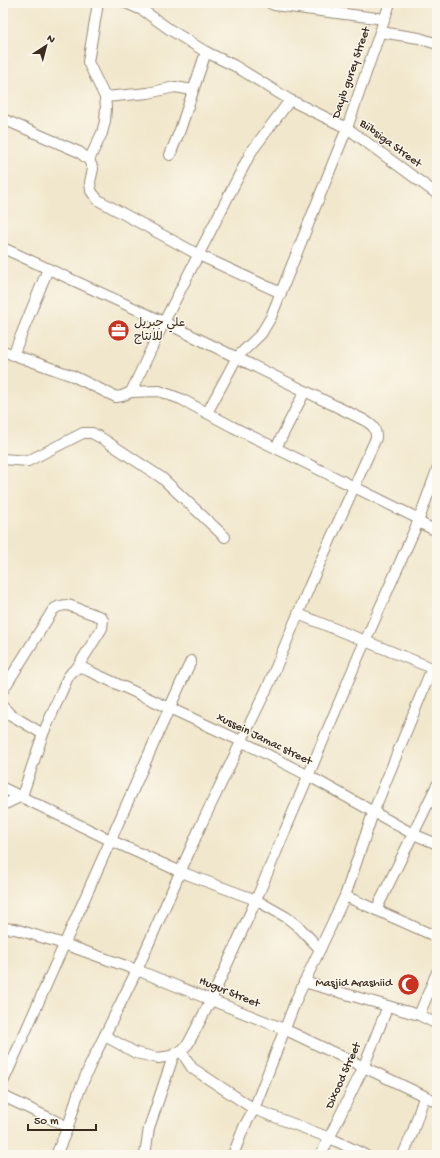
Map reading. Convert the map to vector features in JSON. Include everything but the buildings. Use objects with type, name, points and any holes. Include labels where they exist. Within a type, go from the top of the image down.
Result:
[{"type":"street","points":[[89,160],[102,133],[106,107],[104,97],[88,62],[98,3]]},
{"type":"street","name":"Biibsiga Street","points":[[126,3],[144,11],[169,29],[206,52],[235,66],[290,100],[347,128],[437,194]]},
{"type":"street","points":[[270,3],[274,5],[384,19]]},
{"type":"street","name":"Dayib gurey Street","points":[[208,413],[237,357],[261,334],[271,317],[347,128],[390,3]]},
{"type":"street","points":[[380,32],[419,38],[437,44]]},
{"type":"street","points":[[170,154],[180,130],[192,90],[206,52]]},
{"type":"street","points":[[104,97],[148,93],[175,87],[192,90]]},
{"type":"street","points":[[131,392],[164,322],[251,152],[257,142],[290,100]]},
{"type":"street","points":[[3,119],[79,152],[89,160],[93,170],[90,182],[91,191],[98,200],[198,255],[281,293]]},
{"type":"street","points":[[3,248],[237,357],[373,426],[376,431],[376,438],[353,487],[269,684],[201,825],[137,970],[78,1094],[68,1127],[56,1155]]},
{"type":"street","points":[[14,355],[48,269]]},
{"type":"street","points":[[3,351],[73,376],[116,397],[131,392],[159,391],[172,395],[437,530]]},
{"type":"street","points":[[276,448],[305,391]]},
{"type":"street","points":[[3,459],[28,461],[83,433],[92,434],[103,439],[162,478],[225,537]]},
{"type":"street","points":[[145,1155],[149,1128],[178,1053],[188,1044],[211,1000],[256,900],[365,641],[418,520],[437,470]]},
{"type":"street","points":[[3,690],[56,607],[68,605],[101,617],[103,620],[102,628],[77,668],[68,677],[43,734],[22,796],[3,805]]},
{"type":"street","points":[[233,1155],[244,1127],[254,1109],[284,1029],[304,982],[345,896],[373,813],[436,669],[298,614]]},
{"type":"street","points":[[3,1082],[110,840],[192,661]]},
{"type":"street","name":"xussein Jamac street","points":[[77,668],[81,667],[89,670],[169,709],[241,741],[309,776],[373,813],[413,834],[437,844]]},
{"type":"street","points":[[3,707],[11,715],[43,734]]},
{"type":"street","points":[[376,910],[437,785]]},
{"type":"street","points":[[3,788],[110,840],[181,872],[256,900],[286,917],[299,927],[320,950]]},
{"type":"street","points":[[345,896],[437,937]]},
{"type":"street","name":"Hugur Street","points":[[3,928],[15,929],[64,944],[137,970],[284,1029],[437,1102]]},
{"type":"street","points":[[418,1015],[437,972]]},
{"type":"street","points":[[304,982],[418,1015],[437,1024]]},
{"type":"street","name":"Dixood Street","points":[[321,1155],[364,1068],[388,1006]]},
{"type":"street","points":[[105,1036],[136,1053],[158,1058],[178,1053]]},
{"type":"street","points":[[178,1053],[192,1068],[254,1109],[330,1138],[365,1155]]},
{"type":"street","points":[[3,1096],[68,1127]]},
{"type":"street","points":[[403,1155],[412,1134],[424,1097]]},
{"type":"place","name":"علي جبريل للانتاج","points":[[118,331]]},
{"type":"place","name":"Masjid Arashiid","points":[[408,984]]}]
